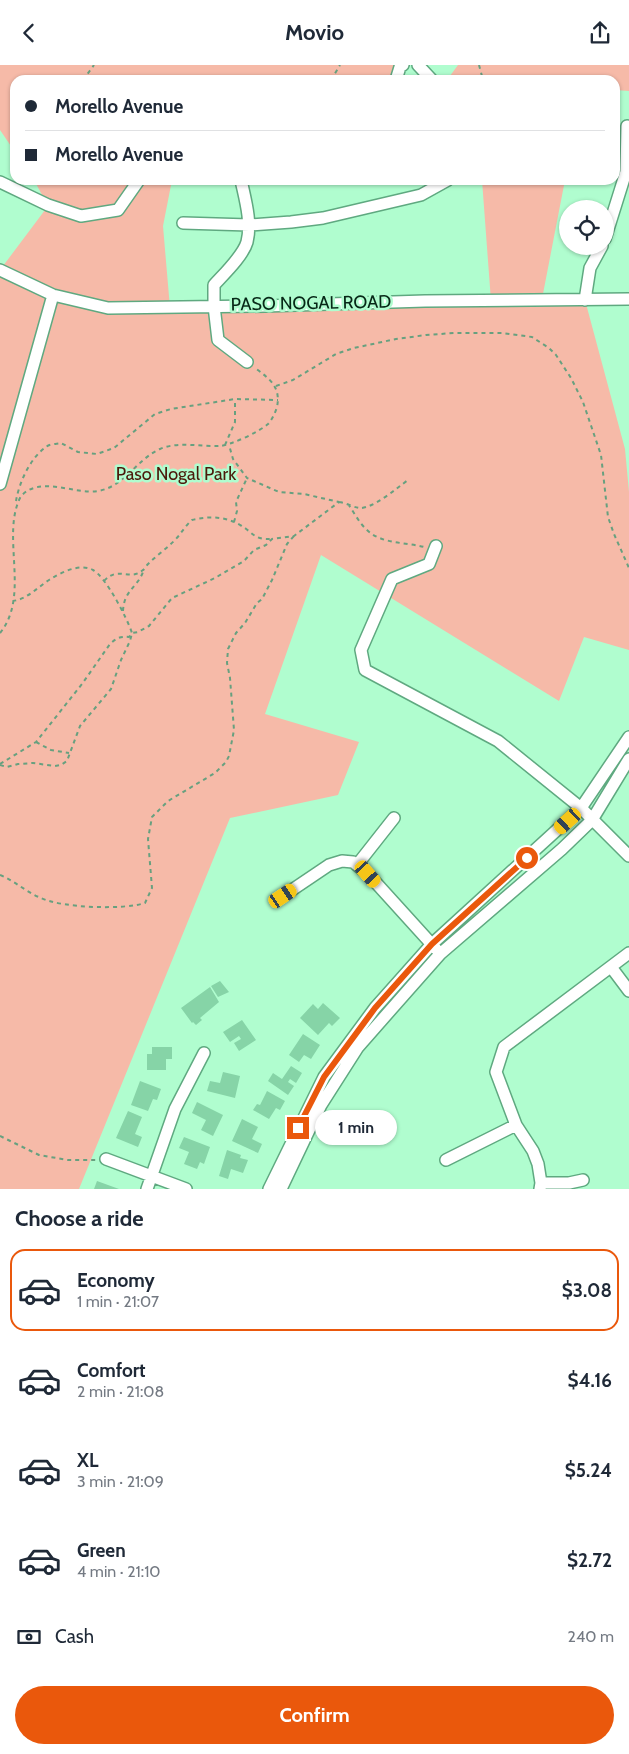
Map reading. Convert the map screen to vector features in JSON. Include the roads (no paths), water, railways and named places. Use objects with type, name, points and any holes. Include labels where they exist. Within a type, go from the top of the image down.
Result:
[{"type":"street","points":[[418,65],[427,75]]},
{"type":"street","points":[[614,210],[626,172],[627,126]]},
{"type":"street","points":[[0,182],[48,205],[81,216],[118,210],[136,185]]},
{"type":"street","points":[[242,185],[249,225],[247,243],[235,261],[214,285],[214,306],[218,340],[248,362]]},
{"type":"street","points":[[183,223],[249,225],[291,222],[421,195],[439,185]]},
{"type":"street","points":[[585,300],[590,268],[597,255]]},
{"type":"street","name":"PASO NOGAL ROAD","points":[[0,270],[53,295],[108,308],[265,306],[416,301],[629,299]]},
{"type":"street","points":[[0,484],[53,295]]},
{"type":"street","points":[[435,548],[429,564],[392,579],[362,650],[365,671],[498,741],[581,809],[629,856]]},
{"type":"street","points":[[269,1189],[324,1077],[375,1008],[432,944],[581,809],[629,737]]},
{"type":"street","points":[[281,1189],[321,1105],[358,1047],[440,954],[562,849],[592,820],[629,759]]},
{"type":"street","points":[[357,865],[394,818]]},
{"type":"street","points":[[283,896],[329,865],[342,861],[353,862],[368,874],[440,954]]},
{"type":"street","points":[[583,1180],[541,1186],[536,1158],[516,1125],[496,1073],[504,1047],[629,953]]},
{"type":"street","points":[[611,967],[629,991]]},
{"type":"street","points":[[147,1189],[175,1109],[204,1053]]},
{"type":"street","points":[[446,1160],[516,1125]]},
{"type":"street","points":[[106,1159],[186,1189]]},
{"type":"park label","name":"Paso Nogal Park","points":[[176,474]]}]
